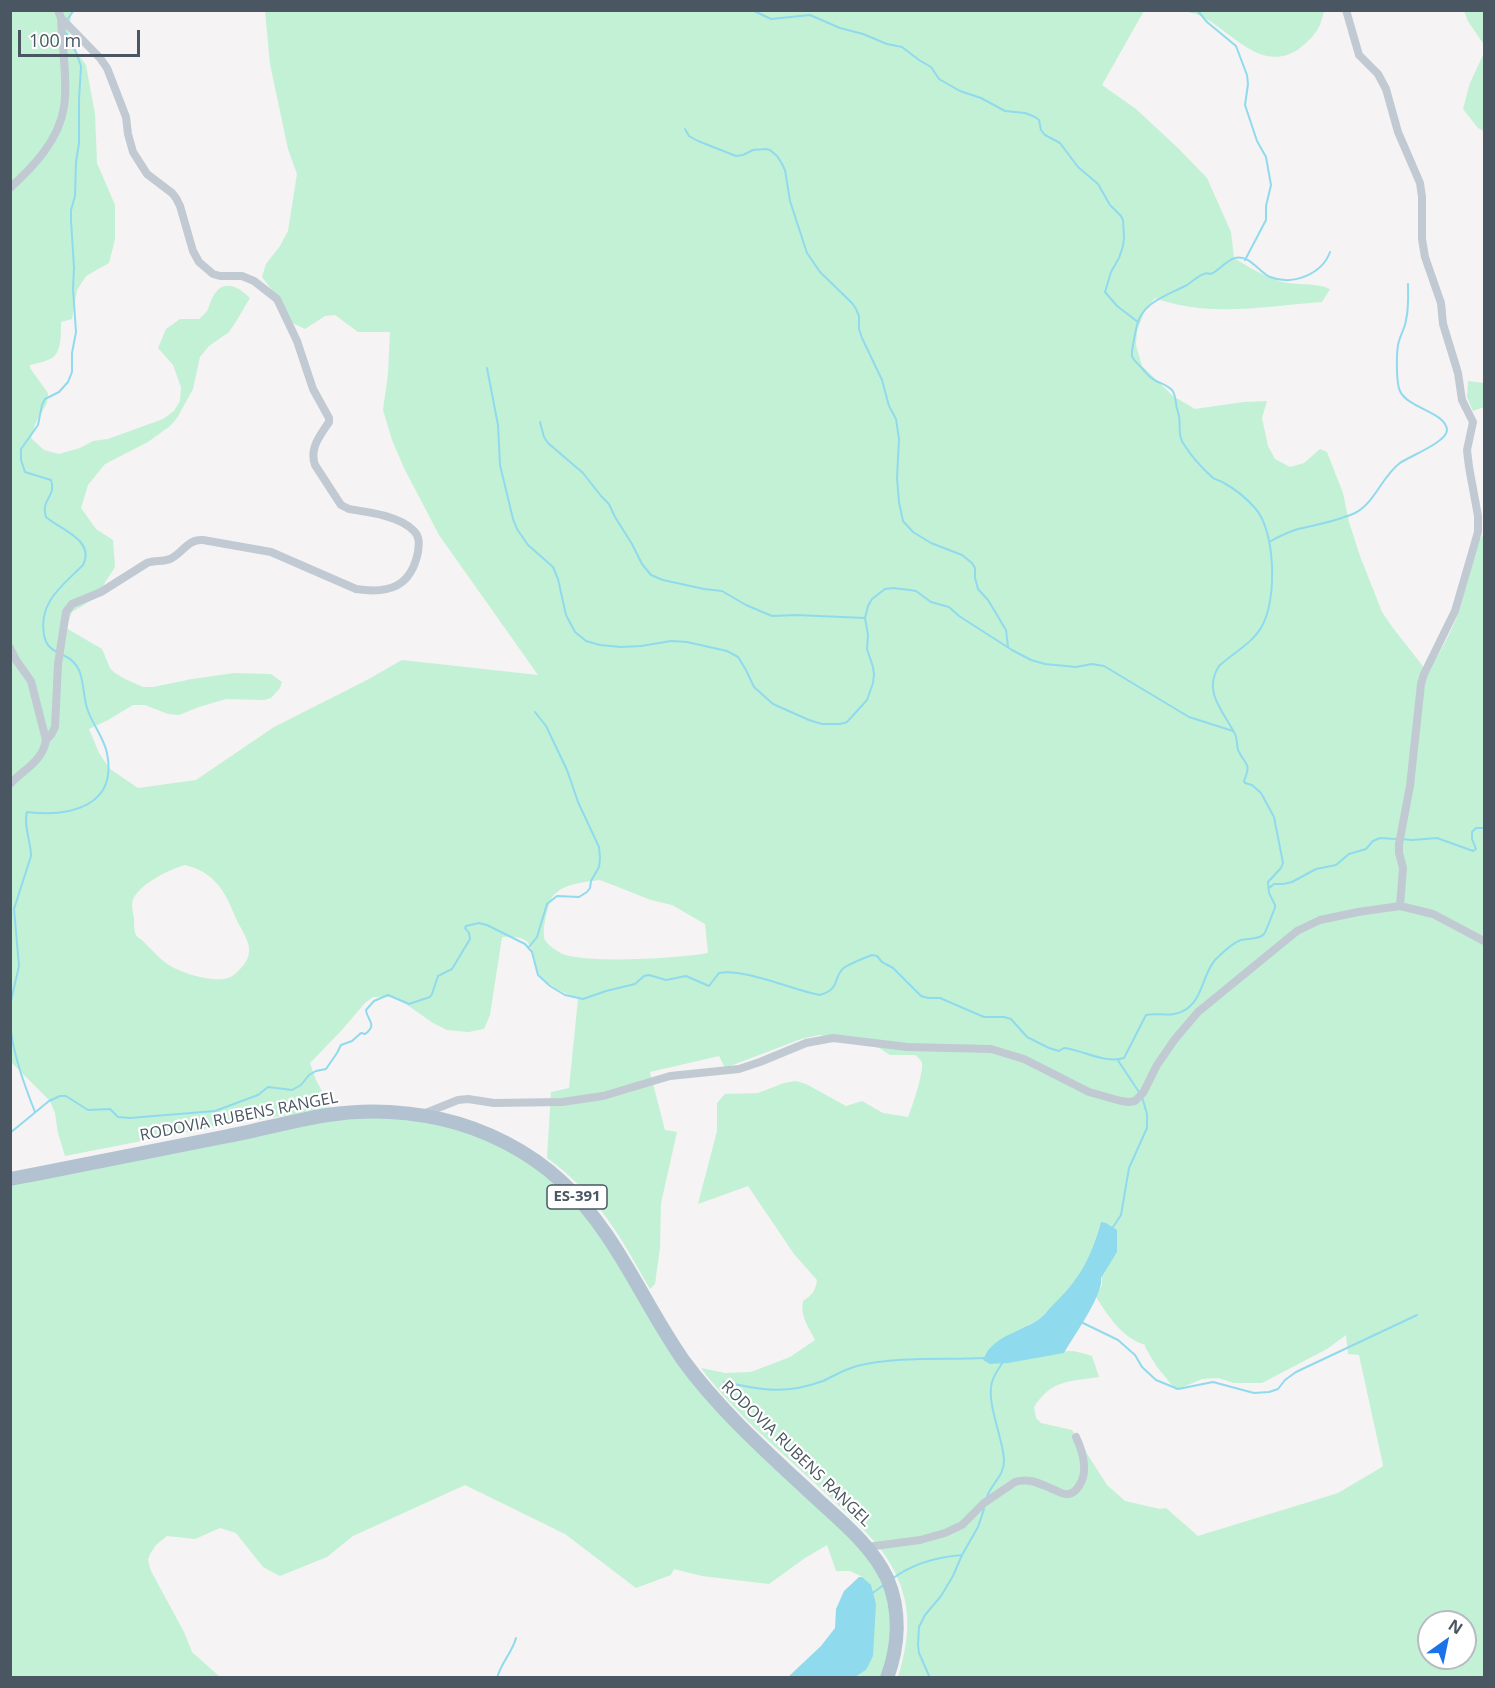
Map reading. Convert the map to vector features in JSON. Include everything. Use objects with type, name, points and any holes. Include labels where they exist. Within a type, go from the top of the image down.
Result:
[{"type":"main road","name":"RODOVIA RUBENS RANGEL","points":[[10,1179],[326,1115],[377,1111],[445,1120],[512,1147],[539,1163],[564,1184],[591,1213],[620,1255],[659,1323],[712,1396],[736,1423],[867,1548],[886,1577],[895,1603],[897,1634],[892,1665],[887,1677]]},
{"type":"street","points":[[1346,10],[1359,55],[1378,74],[1386,89],[1398,132],[1421,189],[1422,239],[1425,257],[1441,303],[1443,324],[1458,373],[1462,400],[1473,422],[1467,450],[1478,516],[1478,532],[1455,611],[1423,679],[1410,786],[1400,840],[1399,853],[1403,868],[1400,906]]},
{"type":"street","points":[[10,188],[41,155],[60,123],[65,86],[59,14]]},
{"type":"street","points":[[46,740],[55,727],[58,664],[66,612],[72,604],[101,592],[147,563],[169,560],[192,541],[203,540],[271,552],[356,589],[390,589],[400,585],[411,572],[415,565],[419,545],[415,532],[400,520],[341,506],[313,458],[316,442],[329,418],[313,389],[297,340],[280,304],[273,294],[254,281],[242,276],[213,274],[199,262],[193,251],[176,198],[147,174],[133,152],[126,117],[107,68],[59,14]]},
{"type":"street","points":[[10,648],[31,681],[46,740],[39,758],[10,784]]},
{"type":"street","points":[[420,1115],[459,1100],[468,1099],[494,1103],[562,1102],[603,1096],[670,1076],[739,1069],[806,1043],[833,1038],[907,1047],[991,1049],[1024,1059],[1089,1092],[1129,1102],[1134,1101],[1143,1093],[1163,1056],[1198,1012],[1297,931],[1310,924],[1358,912],[1400,906],[1433,914],[1485,941]]},
{"type":"street","points":[[867,1548],[920,1540],[956,1528],[967,1521],[984,1503],[1020,1480],[1030,1480],[1064,1493],[1075,1491],[1084,1475],[1082,1450],[1076,1437]]},
{"type":"green space","points":[[10,11],[73,11],[69,42],[86,65],[95,114],[97,163],[115,205],[115,239],[109,263],[86,276],[77,290],[72,319],[61,322],[57,353],[50,359],[30,365],[48,393],[47,403],[36,422],[31,438],[44,450],[59,454],[163,419],[174,411],[180,401],[181,387],[173,365],[158,348],[166,329],[180,319],[199,319],[203,316],[214,295],[222,287],[232,286],[250,298],[229,332],[209,346],[200,357],[193,389],[177,418],[148,442],[105,464],[88,485],[81,508],[96,529],[113,540],[115,567],[95,598],[72,612],[66,628],[102,649],[110,668],[115,673],[143,687],[234,673],[271,674],[282,682],[271,698],[264,700],[226,699],[179,715],[168,714],[145,705],[133,705],[89,729],[99,753],[110,769],[138,788],[196,780],[274,727],[402,660],[538,675],[439,535],[404,468],[383,410],[390,332],[358,332],[335,315],[325,316],[305,329],[290,322],[283,305],[262,277],[266,264],[288,231],[297,174],[288,149],[270,64],[265,11],[1144,11],[1102,85],[1136,109],[1207,178],[1231,232],[1234,258],[1273,279],[1330,289],[1322,302],[1259,308],[1196,308],[1155,298],[1145,310],[1137,331],[1136,345],[1142,366],[1173,396],[1195,409],[1267,401],[1262,418],[1268,446],[1275,459],[1290,467],[1304,463],[1320,449],[1327,452],[1343,493],[1360,556],[1382,612],[1422,665],[1425,673],[1430,670],[1456,618],[1475,550],[1484,534],[1484,1677],[898,1677],[906,1644],[907,1621],[901,1587],[890,1562],[864,1530],[765,1438],[731,1404],[701,1368],[725,1373],[751,1372],[790,1357],[815,1340],[802,1307],[803,1301],[814,1290],[817,1280],[794,1254],[748,1186],[698,1204],[717,1131],[717,1103],[725,1094],[758,1093],[796,1081],[846,1106],[862,1101],[883,1113],[908,1117],[922,1067],[922,1063],[915,1055],[890,1055],[871,1043],[819,1035],[801,1039],[725,1068],[719,1056],[650,1072],[665,1130],[677,1132],[661,1203],[660,1248],[655,1284],[650,1289],[618,1234],[594,1202],[565,1172],[547,1158],[551,1092],[569,1088],[578,999],[557,989],[542,978],[535,966],[530,947],[522,939],[502,937],[490,1015],[484,1029],[468,1032],[447,1030],[392,997],[373,997],[365,1003],[310,1063],[331,1108],[203,1129],[65,1156],[50,1101],[10,1061]],"holes":[[[185,865],[203,872],[216,883],[226,897],[246,937],[248,958],[243,966],[229,977],[205,978],[174,968],[135,934],[132,906],[134,897],[154,879]],[[600,880],[651,900],[672,905],[705,924],[708,953],[677,957],[608,959],[570,956],[557,951],[547,943],[544,936],[546,918],[553,896],[563,888]],[[1101,1222],[1102,1285],[1096,1297],[1122,1332],[1145,1345],[1157,1367],[1176,1390],[1202,1379],[1218,1378],[1234,1383],[1262,1383],[1327,1349],[1346,1335],[1348,1354],[1359,1355],[1382,1467],[1338,1493],[1198,1536],[1166,1508],[1160,1509],[1125,1501],[1107,1485],[1072,1430],[1041,1423],[1036,1418],[1034,1407],[1048,1391],[1062,1383],[1099,1377],[1092,1356],[1064,1351],[990,1364],[990,1348],[1014,1332],[1037,1321],[1062,1297],[1079,1276],[1087,1263]]]},
{"type":"green space","points":[[1181,11],[1324,11],[1319,27],[1305,44],[1286,55],[1273,57],[1249,49],[1200,16]]},
{"type":"green space","points":[[1464,11],[1484,11],[1484,45],[1468,21]]},
{"type":"green space","points":[[1484,53],[1484,131],[1478,128],[1463,109],[1470,83]]},
{"type":"green space","points":[[1468,381],[1484,383],[1484,407],[1473,411],[1467,397]]},
{"type":"green space","points":[[354,1117],[408,1117],[436,1121],[517,1151],[578,1200],[657,1326],[878,1567],[895,1616],[885,1677],[855,1677],[866,1670],[863,1577],[850,1571],[836,1571],[827,1545],[769,1584],[702,1576],[674,1569],[671,1575],[636,1588],[565,1534],[465,1485],[353,1536],[327,1557],[280,1576],[263,1567],[236,1533],[220,1528],[195,1539],[167,1536],[156,1545],[150,1554],[148,1560],[151,1571],[184,1632],[192,1652],[220,1677],[11,1678],[11,1184]]},
{"type":"water","points":[[1101,1222],[1117,1230],[1117,1252],[1101,1278],[1101,1285],[1093,1305],[1064,1353],[1008,1363],[990,1364],[983,1360],[995,1344],[1040,1319],[1062,1296],[1083,1267],[1093,1247]]},
{"type":"water","points":[[859,1577],[871,1585],[876,1604],[873,1656],[866,1670],[855,1677],[788,1677],[821,1646],[835,1628],[836,1609],[844,1591]]},
{"type":"waterway","points":[[67,20],[74,10]]},
{"type":"waterway","points":[[752,10],[771,19],[810,15],[840,28],[902,47],[931,67],[939,79],[960,91],[981,98],[1005,111],[1025,113],[1039,120],[1041,130],[1045,135],[1060,143],[1078,167],[1098,184],[1110,205],[1123,220],[1123,246],[1105,292],[1117,306],[1138,322]]},
{"type":"waterway","points":[[1197,10],[1207,22],[1236,46],[1247,75],[1245,105],[1257,141],[1266,157],[1271,185],[1266,206],[1266,220],[1245,260]]},
{"type":"waterway","points":[[57,652],[48,645],[45,638],[43,623],[45,613],[48,604],[60,587],[83,565],[86,556],[85,549],[74,536],[46,517],[45,506],[52,490],[51,480],[25,472],[21,460],[21,449],[38,425],[45,399],[59,392],[68,382],[72,372],[72,353],[76,332],[71,210],[75,196],[79,143],[81,66],[66,33]]},
{"type":"waterway","points":[[685,129],[689,136],[698,141],[736,156],[753,150],[766,149],[777,156],[781,162],[785,170],[790,201],[807,253],[820,272],[856,309],[862,338],[882,380],[889,406],[896,419],[899,439],[897,478],[903,521],[913,532],[931,543],[962,555],[972,563],[978,589],[988,600],[1006,630],[1008,646]]},
{"type":"waterway","points":[[10,1133],[49,1101],[60,1096],[66,1096],[88,1110],[110,1109],[118,1117],[130,1118],[215,1111],[258,1095],[268,1087],[292,1090],[301,1085],[309,1075],[326,1069],[341,1045],[369,1031],[371,1025],[366,1010],[374,1001],[388,995],[409,1004],[430,997],[438,976],[452,969],[470,939],[466,926],[479,923],[525,944],[532,952],[538,975],[565,995],[583,999],[635,984],[644,976],[649,975],[666,980],[686,976],[709,986],[719,973],[729,972],[755,976],[820,995],[834,986],[845,967],[872,955],[893,968],[921,996],[940,998],[984,1017],[1011,1019],[1027,1037],[1049,1048],[1059,1051],[1064,1048],[1071,1049],[1109,1059],[1124,1058],[1146,1015],[1174,1014],[1190,1007],[1211,966],[1227,948],[1238,941],[1264,934],[1275,908],[1269,893],[1268,882],[1283,863],[1274,817],[1261,793],[1244,781],[1247,765],[1238,750],[1235,734],[1217,702],[1213,684],[1214,675],[1219,666],[1253,638],[1267,614],[1272,583],[1267,532],[1255,508],[1241,494],[1212,477],[1183,442],[1173,391],[1151,378],[1133,357],[1132,350],[1137,325],[1140,317],[1150,305],[1201,275],[1213,273],[1232,259],[1240,257],[1270,277],[1288,280],[1314,272],[1326,260],[1330,252]]},
{"type":"waterway","points":[[1269,542],[1294,530],[1334,521],[1362,509],[1394,468],[1435,444],[1445,435],[1447,430],[1445,424],[1434,414],[1410,402],[1404,397],[1399,387],[1397,351],[1407,316],[1408,284]]},
{"type":"waterway","points":[[487,368],[498,425],[500,465],[513,519],[528,545],[553,567],[566,615],[575,632],[586,641],[621,647],[671,641],[687,642],[727,651],[738,657],[754,687],[773,704],[822,724],[840,724],[847,722],[867,700],[873,683],[873,667],[867,649],[868,635],[865,618],[868,606],[872,599],[885,589],[910,590],[916,591],[931,602],[949,607],[959,616],[1031,660],[1045,664],[1076,667],[1092,664],[1104,666],[1189,717],[1233,731]]},
{"type":"waterway","points":[[540,422],[548,443],[583,473],[609,504],[642,564],[651,575],[663,580],[722,591],[772,616],[865,618]]},
{"type":"waterway","points":[[10,1005],[19,966],[14,909],[31,856],[26,822],[27,812],[59,812],[87,805],[98,797],[105,786],[108,771],[106,747],[88,711],[80,672],[76,665],[63,655]]},
{"type":"waterway","points":[[529,947],[537,937],[547,904],[557,896],[579,897],[587,892],[599,867],[600,858],[599,847],[578,802],[567,770],[546,726],[535,712]]},
{"type":"waterway","points":[[1402,839],[1437,838],[1473,851],[1476,849],[1472,832],[1476,828],[1484,828]]},
{"type":"waterway","points":[[1269,888],[1274,884],[1292,882],[1316,869],[1336,865],[1349,854],[1366,849],[1373,841],[1380,838],[1396,839]]},
{"type":"waterway","points":[[10,1024],[16,1058],[35,1112]]},
{"type":"waterway","points":[[1117,1059],[1139,1092]]},
{"type":"waterway","points":[[1113,1227],[1121,1215],[1129,1168],[1147,1128],[1147,1114],[1142,1097]]},
{"type":"waterway","points":[[1081,1322],[1118,1340],[1135,1355],[1142,1367],[1156,1380],[1178,1389],[1213,1382],[1254,1393],[1278,1389],[1296,1372],[1417,1315]]},
{"type":"waterway","points":[[724,1382],[762,1389],[785,1390],[823,1381],[853,1367],[873,1363],[985,1358]]},
{"type":"waterway","points":[[987,1497],[1004,1465],[991,1400],[992,1382],[1003,1362]]},
{"type":"waterway","points":[[930,1678],[919,1653],[919,1627],[953,1576],[978,1527],[984,1509]]},
{"type":"waterway","points":[[892,1579],[925,1562],[962,1555]]},
{"type":"waterway","points":[[870,1595],[885,1584]]},
{"type":"waterway","points":[[497,1678],[516,1638]]}]
